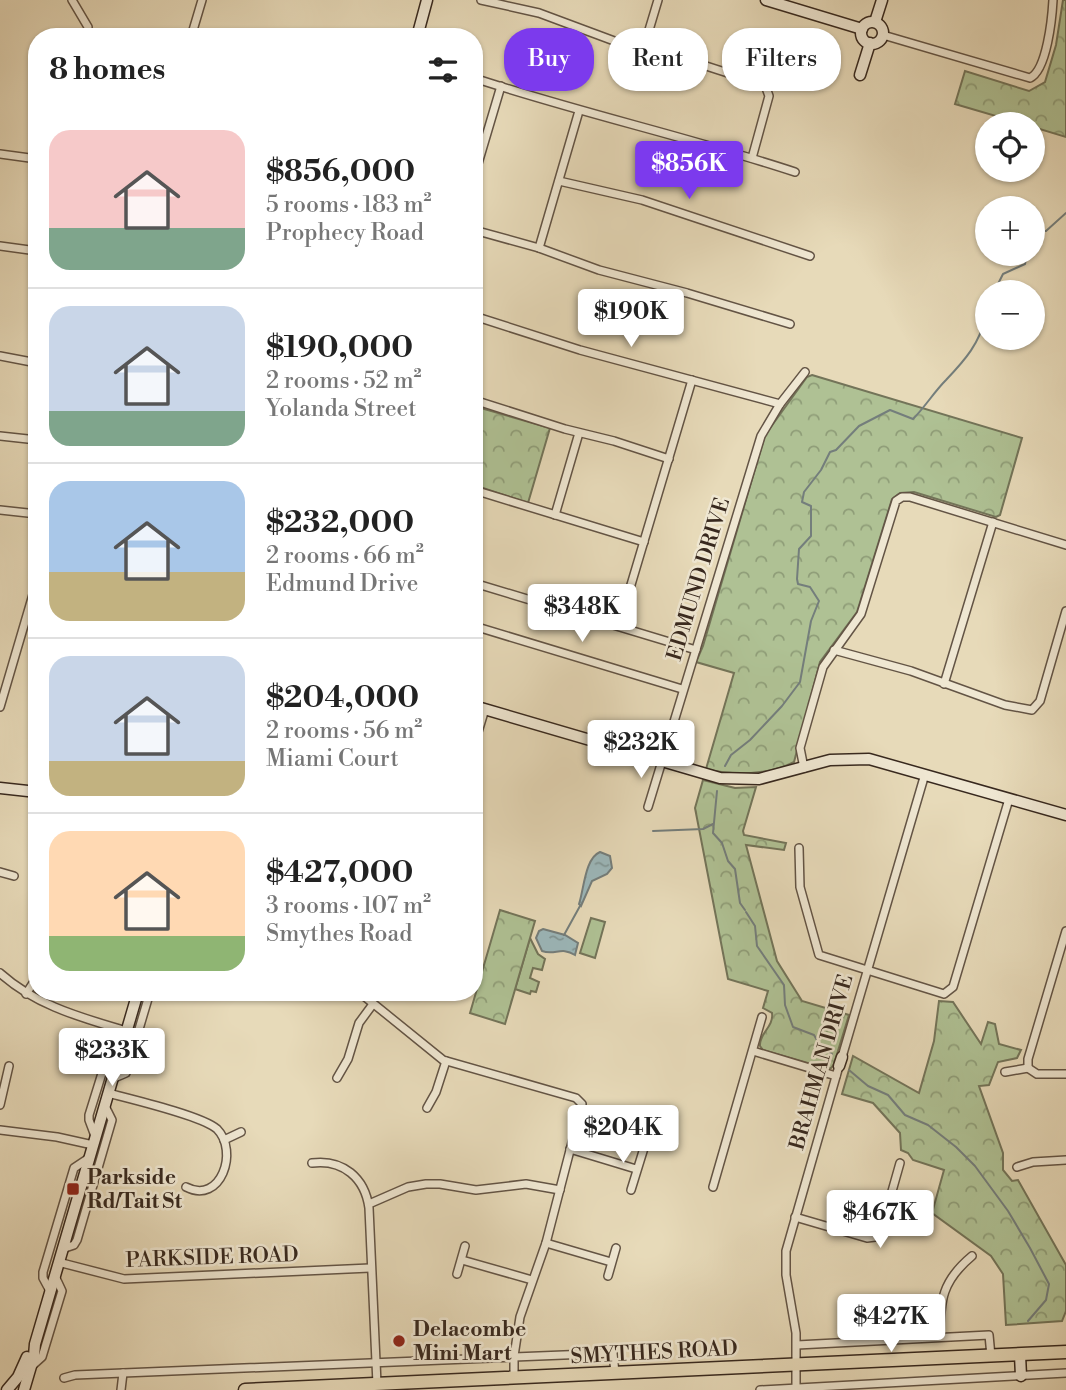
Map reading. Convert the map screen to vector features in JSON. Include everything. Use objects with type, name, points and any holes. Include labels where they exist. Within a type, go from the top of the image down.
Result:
[{"type":"main road","name":"SMYTHES ROAD","points":[[245,1390],[377,1384],[457,1385],[514,1378],[1066,1352]]},
{"type":"street","points":[[72,0],[88,28]]},
{"type":"street","points":[[194,28],[202,0]]},
{"type":"street","points":[[419,28],[427,0]]},
{"type":"street","points":[[481,0],[540,13],[608,37]]},
{"type":"street","points":[[650,28],[658,0]]},
{"type":"street","points":[[766,0],[790,3],[862,29]]},
{"type":"street","points":[[875,22],[882,0]]},
{"type":"street","points":[[883,35],[1030,78],[1036,75],[1040,66],[1050,28],[1053,0]]},
{"type":"street","points":[[875,22],[882,27],[883,35],[878,42],[870,43],[863,38],[862,29],[866,24],[875,22]]},
{"type":"street","points":[[860,75],[870,43]]},
{"type":"street","points":[[708,67],[766,87],[769,96],[751,158]]},
{"type":"street","points":[[483,81],[579,111],[655,129],[795,172]]},
{"type":"street","points":[[483,147],[501,86]]},
{"type":"street","points":[[539,248],[579,111]]},
{"type":"street","points":[[0,154],[28,158]]},
{"type":"street","points":[[559,181],[642,200],[810,256]]},
{"type":"street","points":[[483,232],[539,248],[599,270],[790,324]]},
{"type":"street","points":[[0,246],[28,250]]},
{"type":"street","points":[[483,319],[580,350],[780,404]]},
{"type":"street","points":[[0,356],[28,361]]},
{"type":"street","name":"EDMUND DRIVE","points":[[648,807],[761,436],[780,404],[805,372]]},
{"type":"street","points":[[619,625],[692,380]]},
{"type":"street","points":[[483,403],[669,458]]},
{"type":"street","points":[[555,515],[579,433]]},
{"type":"street","points":[[0,436],[28,439]]},
{"type":"street","points":[[483,494],[644,542]]},
{"type":"street","points":[[804,768],[800,748],[823,667],[860,614],[898,499],[908,497],[993,522],[1005,521],[1066,545]]},
{"type":"street","points":[[0,510],[28,513]]},
{"type":"street","points":[[944,684],[993,522]]},
{"type":"street","points":[[483,586],[696,650]]},
{"type":"street","points":[[1,701],[28,611]]},
{"type":"street","points":[[834,650],[883,663],[1023,710],[1034,709],[1040,701],[1066,611]]},
{"type":"street","points":[[483,629],[682,689]]},
{"type":"street","points":[[483,709],[714,777],[735,780],[765,778],[831,760],[862,759],[880,761],[1066,815]]},
{"type":"street","name":"BRAHMAN DRIVE","points":[[796,1389],[795,1316],[786,1268],[786,1251],[925,774]]},
{"type":"street","points":[[0,788],[28,791]]},
{"type":"street","points":[[799,848],[800,887],[818,953],[824,958],[940,993],[952,989],[1009,799]]},
{"type":"street","points":[[0,872],[13,876]]},
{"type":"street","points":[[1028,1068],[1027,1060],[1066,931]]},
{"type":"street","points":[[0,973],[26,993],[28,990]]},
{"type":"street","points":[[41,1001],[62,1012],[125,1034]]},
{"type":"street","points":[[24,1390],[58,1262],[135,1001]]},
{"type":"street","points":[[112,1079],[126,1073],[147,1001]]},
{"type":"street","points":[[370,1001],[446,1061],[568,1096],[579,1102],[580,1117],[546,1243],[520,1317],[513,1358],[514,1378]]},
{"type":"street","points":[[337,1078],[348,1059],[358,1025],[373,1004]]},
{"type":"street","points":[[713,1187],[762,1017]]},
{"type":"street","points":[[94,1141],[89,1115],[107,1054],[125,1034]]},
{"type":"street","points":[[752,1051],[839,1066]]},
{"type":"street","points":[[427,1108],[436,1092],[446,1061]]},
{"type":"street","points":[[0,1105],[9,1066]]},
{"type":"street","points":[[1005,1072],[1028,1068],[1037,1074],[1066,1074]]},
{"type":"street","points":[[108,1093],[205,1121],[215,1128],[224,1140],[226,1156],[221,1176],[216,1185],[201,1192],[186,1188]]},
{"type":"street","points":[[62,1249],[75,1244],[77,1240],[112,1120],[104,1105]]},
{"type":"street","points":[[0,1130],[94,1141]]},
{"type":"street","points":[[224,1140],[241,1132]]},
{"type":"street","points":[[631,1190],[643,1148]]},
{"type":"street","points":[[570,1149],[636,1169]]},
{"type":"street","points":[[50,1292],[43,1272],[74,1168],[89,1158]]},
{"type":"street","points":[[1017,1167],[1033,1162],[1066,1160]]},
{"type":"street","points":[[312,1163],[332,1163],[349,1170],[362,1185],[369,1204],[377,1384]]},
{"type":"street","points":[[795,1217],[867,1238],[875,1237],[881,1230],[900,1163]]},
{"type":"street","points":[[369,1204],[408,1187],[426,1184],[476,1190],[521,1184],[560,1190]]},
{"type":"street","points":[[546,1243],[611,1262]]},
{"type":"street","points":[[457,1274],[466,1246]]},
{"type":"street","points":[[608,1276],[616,1248]]},
{"type":"street","points":[[940,1337],[940,1308],[945,1290],[954,1272],[972,1256]]},
{"type":"street","points":[[462,1260],[532,1280]]},
{"type":"street","name":"PARKSIDE ROAD","points":[[58,1262],[124,1279],[370,1268]]},
{"type":"street","points":[[30,1370],[42,1357],[61,1293],[62,1287],[55,1275]]},
{"type":"street","points":[[797,1345],[989,1335],[991,1356]]},
{"type":"street","points":[[7,1390],[18,1377],[35,1343]]},
{"type":"street","points":[[64,1378],[73,1375],[613,1353],[615,1373]]},
{"type":"street","points":[[1020,1355],[1023,1390]]},
{"type":"street","points":[[121,1390],[123,1373]]},
{"type":"street","points":[[760,1390],[1066,1373]]},
{"type":"green space","points":[[1063,0],[1066,0],[1066,137],[1045,131],[1045,112],[982,112],[955,104],[965,71],[1029,91],[1045,82],[1056,45]]},
{"type":"green space","points":[[812,375],[1022,438],[1000,515],[996,517],[914,492],[900,493],[892,499],[857,612],[820,662],[794,762],[774,770],[751,773],[706,769],[734,673],[696,662],[765,435],[807,377]]},
{"type":"green space","points":[[483,409],[550,428],[528,503],[483,488]]},
{"type":"green space","points":[[703,780],[735,788],[756,787],[744,835],[786,843],[784,850],[746,845],[777,961],[802,1001],[849,1015],[831,1068],[763,1050],[760,1041],[772,1018],[772,1013],[763,1008],[768,991],[728,979],[695,808]]},
{"type":"green space","points":[[500,910],[535,921],[505,1024],[470,1013],[473,1001],[483,1001],[483,968]]},
{"type":"green space","points":[[591,918],[605,922],[595,958],[580,953]]},
{"type":"green space","points":[[530,938],[538,954],[545,959],[542,970],[533,968],[530,978],[539,982],[536,992],[531,991],[530,994],[515,989]]},
{"type":"green space","points":[[939,1001],[953,1002],[981,1044],[988,1022],[995,1024],[999,1044],[1021,1050],[1017,1058],[998,1062],[989,1085],[979,1086],[1003,1153],[1003,1170],[1012,1181],[1018,1180],[1066,1265],[1066,1311],[1062,1321],[1006,1325],[1003,1274],[991,1256],[932,1213],[944,1170],[913,1160],[908,1153],[901,1150],[900,1133],[873,1103],[842,1094],[853,1056],[919,1093],[934,1041]]},
{"type":"water","points":[[600,852],[610,856],[612,868],[607,874],[592,881],[581,906],[579,904],[588,867]]},
{"type":"water","points":[[543,929],[565,935],[578,943],[575,955],[566,951],[542,951],[536,938]]},
{"type":"waterway","points":[[1045,231],[1066,213]]},
{"type":"waterway","points":[[1000,280],[1003,274],[1021,266]]},
{"type":"waterway","points":[[725,766],[731,755],[750,740],[800,682],[811,621],[819,601],[810,587],[798,584],[797,579],[799,549],[811,536],[811,506],[802,502],[804,492],[821,470],[830,452],[836,450],[859,426],[890,410],[913,419],[960,365],[975,343]]},
{"type":"waterway","points":[[717,791],[713,833],[722,843],[728,861],[735,869],[740,903],[745,910]]},
{"type":"waterway","points":[[653,831],[703,829],[713,824]]},
{"type":"waterway","points":[[564,935],[580,906]]},
{"type":"waterway","points":[[746,912],[755,926],[757,946],[784,985],[785,1005],[793,1027],[814,1035],[821,1047],[832,1054]]},
{"type":"waterway","points":[[849,1070],[868,1086],[888,1095],[905,1115],[928,1125],[956,1147],[975,1166],[1008,1211],[1049,1284],[1046,1300],[1028,1321]]},
{"type":"place","name":"Parkside Rd/Tait St","points":[[73,1189]]},
{"type":"place","name":"Delacombe Mini Mart","points":[[399,1341]]}]
